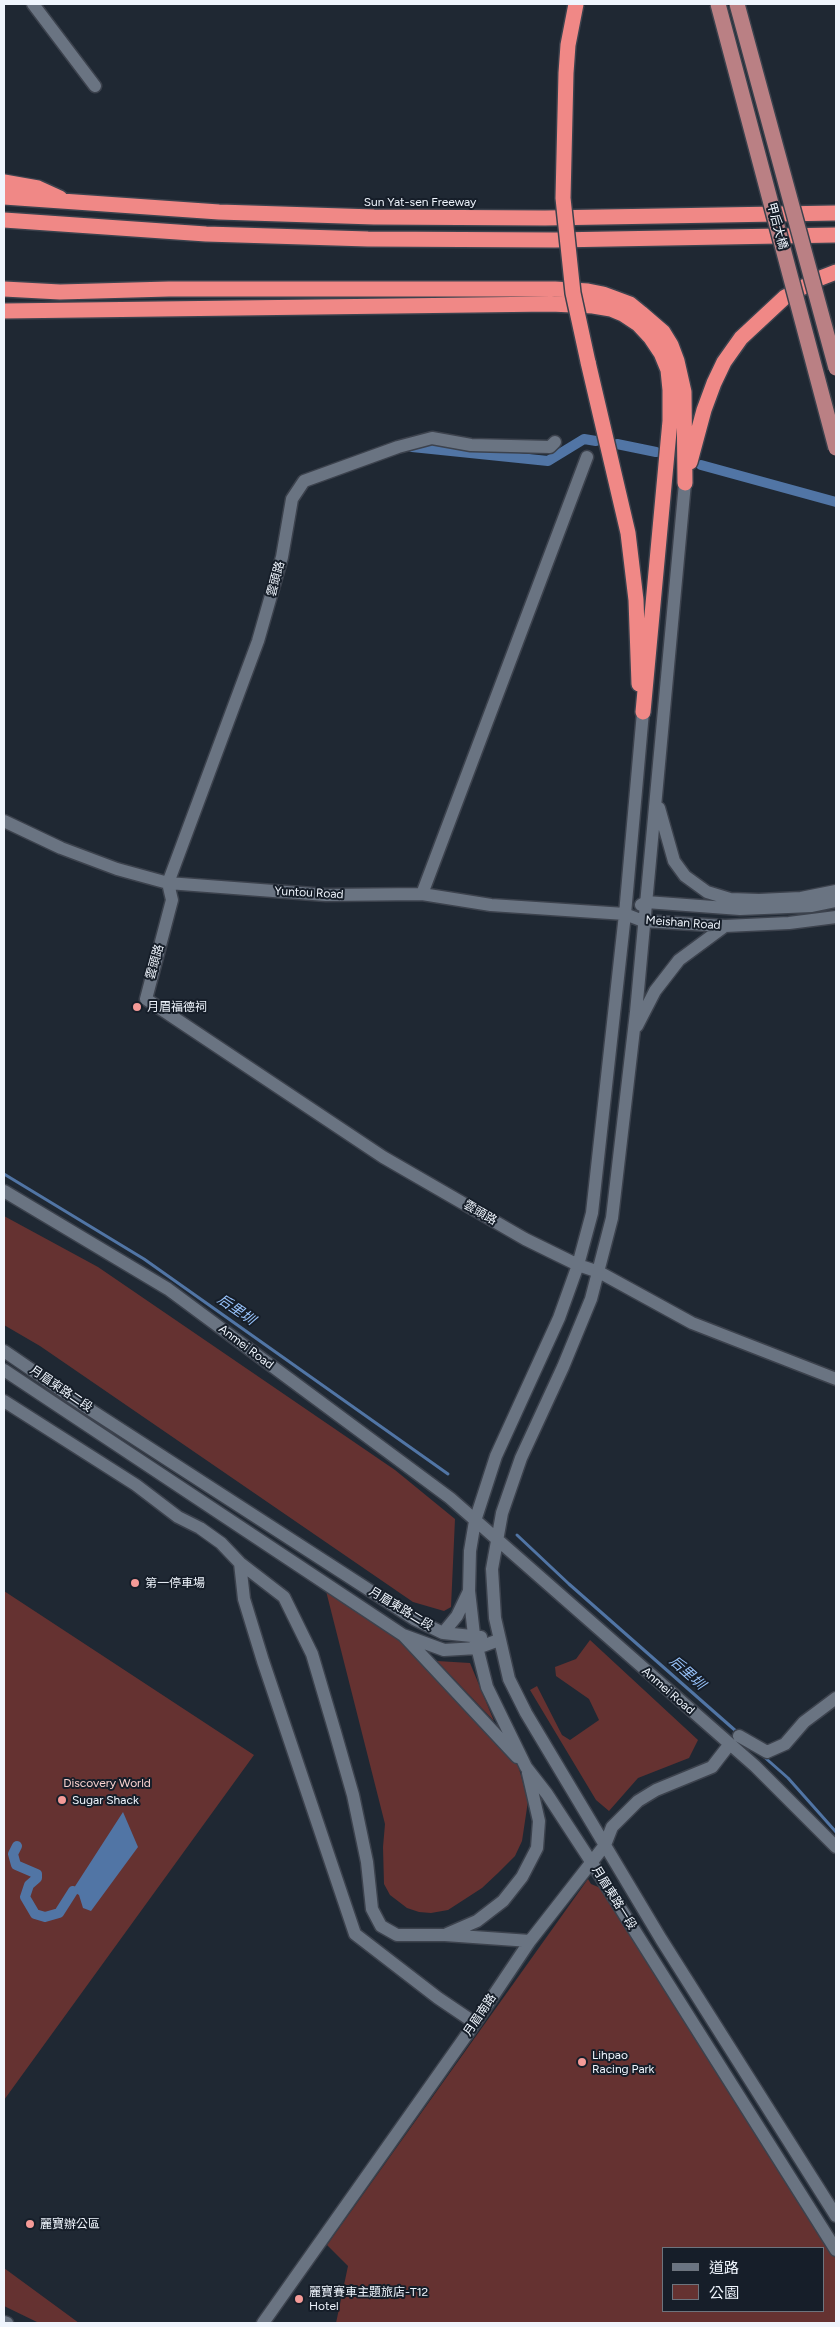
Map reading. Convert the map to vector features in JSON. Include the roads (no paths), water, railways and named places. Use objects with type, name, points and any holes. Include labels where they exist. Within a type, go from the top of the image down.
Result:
[{"type":"highway","points":[[576,4],[568,45],[562,180],[573,293],[628,533],[636,600],[637,676],[643,712]]},
{"type":"highway","points":[[4,182],[38,188],[68,201]]},
{"type":"highway","name":"Sun Yat-sen Freeway","points":[[4,198],[219,212],[374,217],[545,218],[836,213]]},
{"type":"highway","points":[[4,220],[206,234],[368,239],[565,240],[836,236]]},
{"type":"highway","points":[[685,483],[704,410],[714,383],[724,362],[741,338],[785,298],[818,279],[836,272]]},
{"type":"highway","points":[[4,289],[60,292],[169,289],[555,289],[603,294],[630,304],[642,312],[663,332],[671,346],[679,368],[684,392],[685,483]]},
{"type":"highway","points":[[4,312],[550,304],[593,306],[611,309],[623,314],[638,324],[661,353],[668,370],[670,390],[670,421],[643,712]]},
{"type":"main road","name":"甲后大橋","points":[[718,4],[836,448]]},
{"type":"main road","name":"甲后大橋","points":[[737,4],[836,368]]},
{"type":"street","points":[[33,4],[95,86]]},
{"type":"street","name":"雲頭路","points":[[555,442],[550,447],[471,444],[432,438],[398,447],[304,481],[292,499],[282,557],[258,641],[168,883],[172,900],[149,982],[146,1000],[383,1157],[525,1239],[578,1265],[599,1272],[692,1323],[836,1378]]},
{"type":"street","points":[[422,894],[587,457]]},
{"type":"street","name":"月眉東路一段","points":[[685,483],[634,1032],[613,1209],[591,1299],[521,1458],[502,1513],[492,1569],[498,1640],[509,1679],[526,1713],[661,1939],[836,2216]]},
{"type":"street","name":"月眉東路一段","points":[[643,712],[625,914],[592,1213],[578,1265],[559,1318],[496,1456],[475,1520],[470,1551],[469,1592],[474,1635],[487,1687],[526,1767],[547,1794],[592,1863],[836,2250]]},
{"type":"street","points":[[656,798],[674,861],[685,876],[707,892],[730,899],[759,900],[801,898],[836,891]]},
{"type":"street","name":"Yuntou Road","points":[[4,821],[61,848],[117,868],[168,883],[326,895],[422,894],[491,905],[625,914]]},
{"type":"street","name":"Meishan Road","points":[[625,914],[646,902],[740,909],[812,906],[836,901]]},
{"type":"street","name":"Meishan Road","points":[[625,914],[643,921],[725,926],[789,923],[836,917]]},
{"type":"street","points":[[634,1032],[655,991],[679,960],[725,926]]},
{"type":"street","name":"Anmei Road","points":[[4,1191],[168,1289],[450,1498],[496,1540],[734,1741],[755,1766],[836,1847]]},
{"type":"street","name":"月眉東路二段","points":[[4,1351],[86,1407],[414,1619],[443,1633],[474,1635],[498,1640]]},
{"type":"street","name":"月眉東路二段","points":[[4,1370],[403,1635],[444,1650],[477,1648],[498,1640]]},
{"type":"street","points":[[4,1401],[136,1486],[178,1517],[200,1528],[221,1543],[240,1562],[284,1598],[312,1654],[353,1794],[367,1862],[372,1909],[381,1926],[397,1935],[445,1935],[530,1941]]},
{"type":"street","points":[[240,1562],[244,1599],[354,1934],[438,1998],[475,2023]]},
{"type":"street","points":[[443,1633],[457,1616],[469,1592]]},
{"type":"street","points":[[403,1635],[526,1767],[539,1821],[536,1848],[522,1877],[503,1901],[478,1921],[445,1935]]},
{"type":"street","points":[[734,1741],[767,1752],[785,1744],[804,1722],[836,1698]]},
{"type":"street","name":"月眉南路","points":[[263,2323],[475,2023],[530,1941],[605,1845],[612,1827],[638,1801],[656,1790],[712,1767],[734,1741]]},
{"type":"street","points":[[4,2322],[8,2323]]},
{"type":"water","points":[[123,1812],[138,1847],[91,1911],[83,1908],[79,1895],[72,1891]]},
{"type":"waterway","points":[[412,447],[548,461],[584,439],[596,441]]},
{"type":"waterway","points":[[617,444],[656,452]]},
{"type":"waterway","points":[[701,465],[836,502]]},
{"type":"waterway","name":"后里圳","points":[[4,1174],[144,1259],[448,1474]]},
{"type":"waterway","name":"后里圳","points":[[517,1535],[569,1584],[737,1732]]},
{"type":"waterway","name":"后里圳","points":[[762,1755],[788,1778],[836,1832]]},
{"type":"waterway","points":[[17,1846],[13,1854],[16,1865],[37,1874],[37,1878],[29,1885],[25,1897],[35,1914],[45,1917],[59,1913],[73,1891]]},
{"type":"place","name":"月眉福德祠","points":[[137,1007]]},
{"type":"place","name":"第一停車場","points":[[135,1583]]},
{"type":"place","name":"Sugar Shack","points":[[62,1800]]},
{"type":"place","name":"Lihpao Racing Park","points":[[582,2062]]},
{"type":"place","name":"麗寶辦公區","points":[[30,2224]]},
{"type":"place","name":"麗寶賽車主題旅店-T12 Hotel","points":[[299,2299]]},
{"type":"park label","name":"Discovery World","points":[[107,1783]]}]
